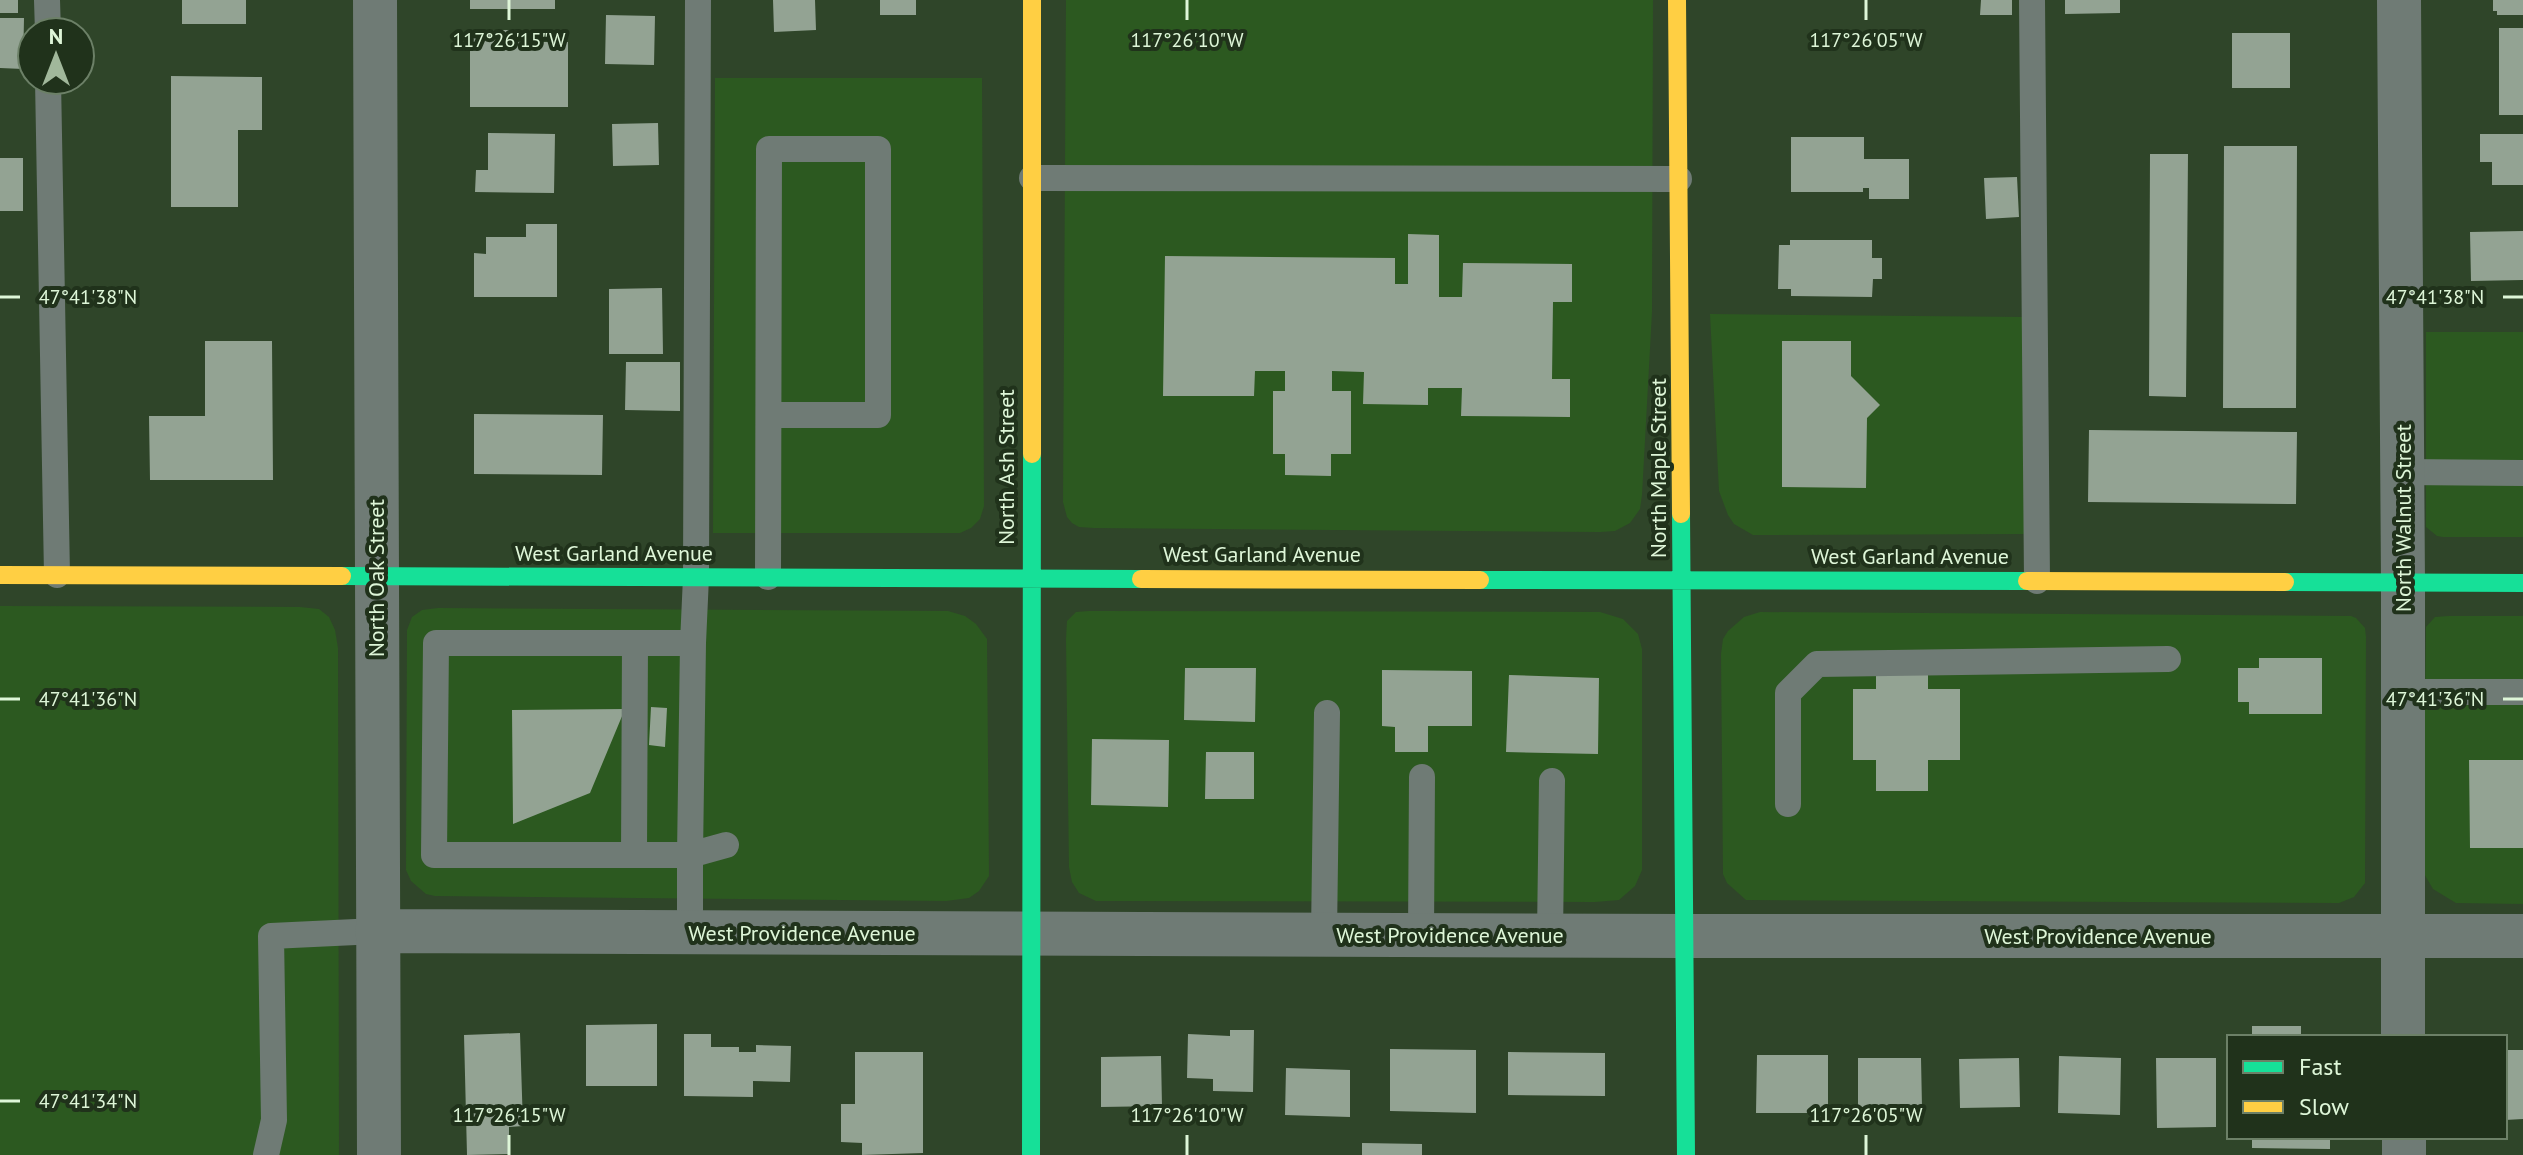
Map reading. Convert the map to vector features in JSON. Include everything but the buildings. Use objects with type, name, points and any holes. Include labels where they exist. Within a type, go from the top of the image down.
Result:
[{"type":"street","name":"North Oak Street","points":[[375,0],[379,1155]]},
{"type":"street","name":"North Ash Street","points":[[1031,1155],[1032,0]]},
{"type":"street","name":"North Maple Street","points":[[1677,0],[1686,1155]]},
{"type":"street","name":"North Walnut Street","points":[[2399,0],[2403,1035]]},
{"type":"street","name":"West Garland Avenue","points":[[0,575],[2523,583]]},
{"type":"street","name":"West Providence Avenue","points":[[377,931],[2523,936]]},
{"type":"lane","points":[[690,932],[696,577],[698,0]]},
{"type":"lane","points":[[2032,0],[2037,581]]},
{"type":"lane","points":[[48,96],[57,575]]},
{"type":"lane","points":[[768,577],[769,149],[878,149],[878,415],[769,415]]},
{"type":"lane","points":[[1032,178],[1679,179]]},
{"type":"lane","points":[[2403,472],[2523,473]]},
{"type":"lane","points":[[693,643],[436,643],[434,855],[690,855],[726,845]]},
{"type":"lane","points":[[634,855],[635,643]]},
{"type":"lane","points":[[1788,804],[1788,693],[1817,664],[2168,659]]},
{"type":"lane","points":[[2403,692],[2523,692]]},
{"type":"lane","points":[[1324,935],[1327,713]]},
{"type":"lane","points":[[1421,935],[1422,777]]},
{"type":"lane","points":[[1550,935],[1552,781]]},
{"type":"lane","points":[[266,1155],[274,1120],[271,936],[377,931]]},
{"type":"shaded area","points":[[1066,0],[1653,0],[1652,312],[1642,495],[1640,509],[1630,523],[1615,531],[1600,532],[1094,528],[1072,523],[1063,502]]},
{"type":"shaded area","points":[[715,78],[982,78],[984,506],[980,519],[971,528],[960,533],[713,533]]},
{"type":"shaded area","points":[[1710,314],[2025,317],[2024,534],[1753,535],[1734,524],[1719,491]]},
{"type":"shaded area","points":[[2426,332],[2523,332],[2523,537],[2443,537],[2426,527]]},
{"type":"shaded area","points":[[0,606],[300,607],[319,609],[329,617],[338,648],[339,1155],[0,1155]]},
{"type":"shaded area","points":[[422,610],[948,611],[965,616],[976,624],[987,639],[989,876],[979,891],[969,898],[946,901],[426,894],[411,881],[406,870],[407,630],[412,617]]},
{"type":"shaded area","points":[[1076,612],[1600,612],[1623,619],[1638,634],[1642,649],[1642,870],[1635,886],[1619,900],[1595,902],[1096,901],[1079,893],[1072,882],[1069,867],[1066,639],[1067,621]]},
{"type":"shaded area","points":[[1760,612],[2356,618],[2365,628],[2366,637],[2365,883],[2354,897],[2339,903],[1746,900],[1727,883],[1723,874],[1721,654],[1723,639],[1728,631],[1744,617]]},
{"type":"shaded area","points":[[2523,616],[2523,904],[2456,903],[2433,889],[2423,872],[2426,627],[2435,617]]},
{"type":"traffic: fast","points":[[1031,1155],[1032,454]]},
{"type":"traffic: fast","points":[[1681,514],[1686,1155]]},
{"type":"traffic: fast","points":[[342,576],[1141,579]]},
{"type":"traffic: fast","points":[[1480,580],[2027,581]]},
{"type":"traffic: fast","points":[[2285,582],[2523,583]]},
{"type":"traffic: slow","points":[[1032,0],[1032,454]]},
{"type":"traffic: slow","points":[[1677,0],[1681,514]]},
{"type":"traffic: slow","points":[[0,575],[342,576]]},
{"type":"traffic: slow","points":[[1141,579],[1480,580]]},
{"type":"traffic: slow","points":[[2027,581],[2285,582]]}]
